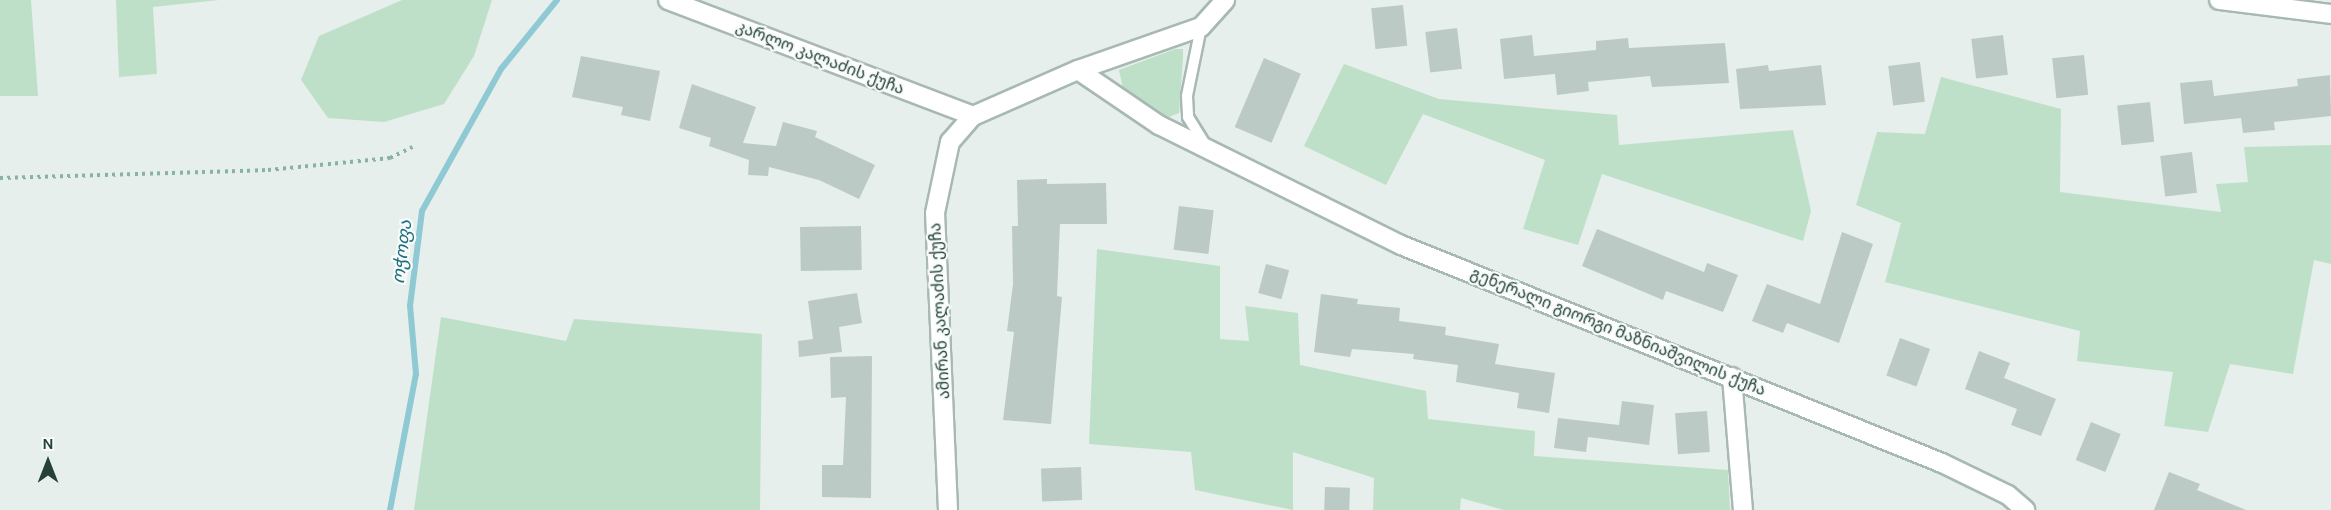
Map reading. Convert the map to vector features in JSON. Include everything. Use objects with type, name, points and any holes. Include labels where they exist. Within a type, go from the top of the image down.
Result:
[{"type":"street","name":"კარლო კალაძის ქუჩა","points":[[668,0],[973,116]]},
{"type":"street","name":"ამირან კალაძის ქუჩა","points":[[948,510],[935,213],[950,142],[973,116],[1078,70],[1201,27],[1225,0]]},
{"type":"street","points":[[2219,0],[2331,14]]},
{"type":"street","name":"გენერალი გიორგი მაზნიაშვილის ქუჩა","points":[[1078,70],[1159,124],[1401,245],[1942,463],[2008,495],[2025,510]]},
{"type":"street","points":[[1732,377],[1743,510]]},
{"type":"lane","name":"გენერალი გიორგი მაზნიაშვილის ქუჩა","points":[[1201,27],[1190,69],[1188,117],[1211,150]]},
{"type":"path","points":[[0,178],[268,170],[390,158],[413,147]]},
{"type":"green space","points":[[0,0],[31,0],[38,96],[0,96]]},
{"type":"green space","points":[[116,0],[219,0],[153,7],[157,74],[119,77]]},
{"type":"green space","points":[[402,0],[492,0],[474,56],[444,104],[384,122],[328,118],[301,80],[319,36]]},
{"type":"green space","points":[[1175,49],[1183,49],[1179,113],[1169,117],[1124,93],[1119,70]]},
{"type":"green space","points":[[1344,64],[1439,99],[1617,115],[1619,145],[1793,130],[1811,211],[1803,241],[1602,174],[1578,245],[1523,229],[1545,160],[1423,114],[1386,185],[1304,146]]},
{"type":"green space","points":[[1941,77],[2061,109],[2060,192],[2221,212],[2216,184],[2248,182],[2244,147],[2331,145],[2331,264],[2314,260],[2293,374],[2230,364],[2208,432],[2164,426],[2173,372],[2077,361],[2080,331],[1885,282],[1901,223],[1856,205],[1877,132],[1925,134]]},
{"type":"green space","points":[[1097,249],[1220,266],[1220,339],[1249,341],[1245,306],[1298,313],[1300,365],[1426,391],[1428,419],[1535,431],[1534,456],[1728,470],[1730,510],[1504,510],[1461,498],[1460,510],[1373,510],[1374,478],[1293,452],[1293,510],[1195,490],[1191,452],[1089,444]]},
{"type":"green space","points":[[441,317],[566,341],[574,319],[762,334],[760,510],[414,510]]},
{"type":"building","points":[[1403,5],[1407,46],[1375,49],[1371,8]]},
{"type":"building","points":[[1457,28],[1462,69],[1430,73],[1425,32]]},
{"type":"building","points":[[1532,35],[1534,56],[1596,50],[1596,41],[1628,38],[1629,48],[1725,43],[1729,83],[1652,87],[1650,76],[1588,82],[1589,91],[1557,95],[1555,74],[1504,79],[1500,39]]},
{"type":"building","points":[[2003,35],[2008,75],[1976,79],[1971,39]]},
{"type":"building","points":[[2084,55],[2088,95],[2056,98],[2052,58]]},
{"type":"building","points":[[581,56],[660,71],[650,121],[621,115],[623,107],[572,97]]},
{"type":"building","points":[[1264,58],[1301,74],[1272,143],[1235,127]]},
{"type":"building","points":[[1920,62],[1925,102],[1893,106],[1888,66]]},
{"type":"building","points":[[1768,65],[1769,71],[1821,65],[1826,105],[1740,109],[1736,69]]},
{"type":"building","points":[[2330,75],[2331,116],[2274,122],[2275,130],[2243,133],[2241,118],[2184,124],[2180,83],[2212,80],[2214,96],[2298,86],[2297,79]]},
{"type":"building","points":[[692,84],[756,107],[743,143],[776,146],[783,122],[817,131],[815,137],[875,165],[859,199],[819,180],[769,167],[768,176],[748,175],[749,160],[709,146],[711,138],[679,128]]},
{"type":"building","points":[[2150,102],[2154,142],[2121,145],[2117,105]]},
{"type":"building","points":[[2192,152],[2197,193],[2165,197],[2160,156]]},
{"type":"building","points":[[1047,179],[1047,184],[1106,183],[1107,224],[1060,224],[1057,296],[1062,297],[1051,424],[1003,420],[1014,332],[1007,331],[1013,284],[1012,226],[1018,226],[1017,180]]},
{"type":"building","points":[[1179,206],[1214,210],[1208,254],[1174,250]]},
{"type":"building","points":[[861,226],[862,270],[801,271],[800,227]]},
{"type":"building","points":[[1597,229],[1704,272],[1707,263],[1738,275],[1723,312],[1666,291],[1663,300],[1582,266]]},
{"type":"building","points":[[1842,232],[1873,244],[1839,343],[1787,323],[1783,333],[1752,321],[1767,284],[1820,304]]},
{"type":"building","points":[[1266,264],[1289,270],[1281,299],[1258,293]]},
{"type":"building","points":[[857,293],[862,323],[839,327],[842,352],[799,357],[798,341],[813,339],[808,301]]},
{"type":"building","points":[[1321,294],[1358,299],[1357,304],[1400,308],[1399,321],[1446,327],[1445,335],[1499,344],[1495,364],[1555,373],[1549,413],[1517,408],[1519,393],[1456,382],[1458,365],[1413,359],[1414,354],[1352,349],[1350,357],[1314,352]]},
{"type":"building","points":[[1900,338],[1930,349],[1916,387],[1886,376]]},
{"type":"building","points":[[1979,351],[2010,363],[2004,378],[2056,399],[2041,436],[2011,425],[2017,409],[1965,389]]},
{"type":"building","points":[[872,356],[871,498],[822,497],[822,465],[843,465],[846,397],[831,398],[830,357]]},
{"type":"building","points":[[1622,401],[1654,405],[1649,445],[1588,437],[1586,452],[1554,448],[1558,418],[1619,425]]},
{"type":"building","points":[[1707,411],[1710,452],[1678,454],[1675,413]]},
{"type":"building","points":[[2091,422],[2121,434],[2105,472],[2076,460]]},
{"type":"building","points":[[1081,467],[1082,500],[1042,501],[1041,468]]},
{"type":"building","points":[[2169,472],[2200,484],[2197,490],[2246,510],[2154,510]]},
{"type":"building","points":[[1325,487],[1350,488],[1349,510],[1324,510]]},
{"type":"waterway","name":"ოჭოფა","points":[[390,510],[416,374],[410,306],[422,211],[501,69],[557,0]]}]
